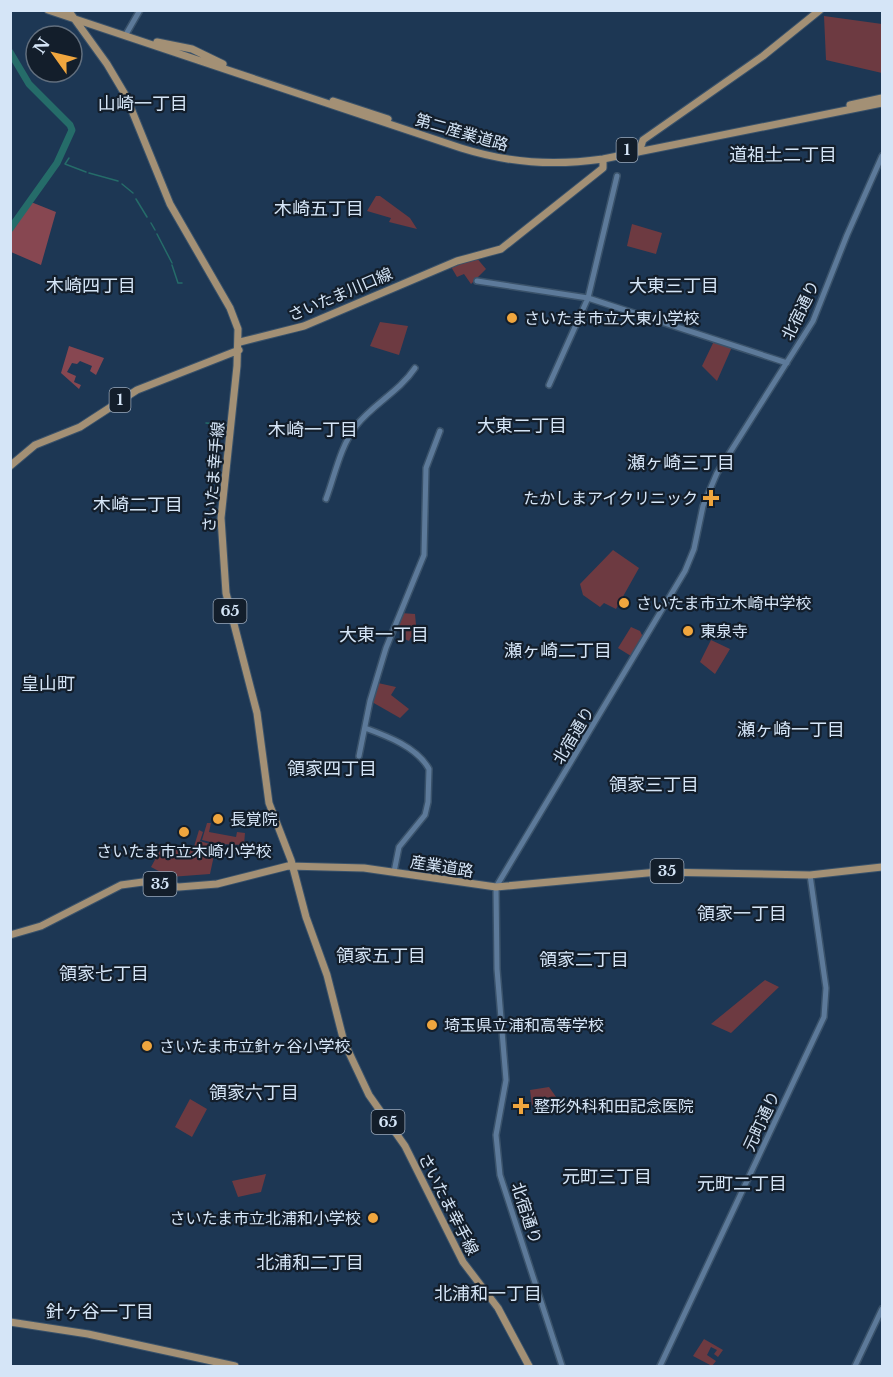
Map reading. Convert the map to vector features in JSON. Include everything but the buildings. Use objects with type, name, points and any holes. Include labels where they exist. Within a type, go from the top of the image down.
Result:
[{"type":"main road","name":"第二産業道路","points":[[48,10],[68,13],[489,156],[540,164],[603,159],[639,149],[882,98]]},
{"type":"main road","name":"1","points":[[639,149],[643,140],[763,56],[820,10]]},
{"type":"main road","name":"さいたま幸手線","points":[[68,13],[107,64],[126,96],[170,204],[234,316],[239,346],[221,518],[225,586],[257,713],[269,803],[293,866],[302,906],[324,967],[344,1042],[369,1095],[405,1146],[463,1262],[502,1314],[529,1366]]},
{"type":"main road","name":"第二産業道路","points":[[126,34],[192,49],[229,66],[501,155],[564,159],[639,149],[882,103]]},
{"type":"main road","name":"さいたま川口線","points":[[10,466],[35,445],[80,427],[137,390],[239,346],[304,326],[458,261],[501,249],[603,168],[603,159]]},
{"type":"main road","name":"産業道路","points":[[10,935],[41,926],[121,885],[143,882],[179,887],[217,884],[293,866],[352,867],[496,887],[667,871],[810,875],[882,867]]},
{"type":"main road","points":[[10,1322],[88,1334],[235,1366]]},
{"type":"street","points":[[126,34],[140,10]]},
{"type":"street","name":"北宿通り","points":[[562,1366],[500,1175],[497,1125],[506,1080],[498,969],[496,887],[685,571],[694,549],[703,506],[717,473],[788,363],[816,314],[847,235],[882,156]]},
{"type":"street","points":[[549,385],[588,298],[617,176]]},
{"type":"street","points":[[477,281],[588,298],[788,363]]},
{"type":"street","points":[[326,499],[340,456],[351,433],[371,409],[401,386],[415,368]]},
{"type":"street","points":[[359,756],[388,641],[424,555],[426,468],[440,431]]},
{"type":"street","points":[[365,728],[392,738],[410,750],[429,770],[428,802],[425,815],[399,847],[394,872]]},
{"type":"street","name":"元町通り","points":[[660,1366],[824,1017],[826,988],[810,875]]},
{"type":"street","points":[[855,1366],[881,1317],[882,1309]]},
{"type":"shaded area","points":[[824,16],[882,24],[882,73],[826,60]]},
{"type":"shaded area","points":[[376,196],[380,196],[410,218],[417,229],[389,222],[391,218],[367,211]]},
{"type":"shaded area","points":[[31,202],[56,212],[41,265],[11,252],[11,231]]},
{"type":"shaded area","points":[[632,224],[662,233],[656,254],[627,246]]},
{"type":"shaded area","points":[[475,256],[486,269],[471,284],[464,274],[457,277],[450,265]]},
{"type":"shaded area","points":[[380,322],[408,326],[399,355],[370,346]]},
{"type":"shaded area","points":[[714,341],[732,347],[717,381],[702,366]]},
{"type":"shaded area","points":[[69,346],[104,358],[96,375],[90,371],[92,366],[80,361],[77,364],[72,363],[67,372],[76,376],[74,382],[81,385],[79,389],[61,373]]},
{"type":"shaded area","points":[[613,550],[639,568],[616,609],[604,603],[600,607],[583,595],[580,584]]},
{"type":"shaded area","points":[[401,613],[415,614],[416,625],[424,628],[420,641],[411,637],[409,641],[400,637],[403,631],[395,628]]},
{"type":"shaded area","points":[[631,627],[640,631],[643,637],[631,656],[618,648]]},
{"type":"shaded area","points":[[711,640],[730,649],[715,674],[700,662]]},
{"type":"shaded area","points":[[378,683],[396,687],[391,695],[409,709],[400,718],[372,702]]},
{"type":"shaded area","points":[[207,823],[211,823],[209,832],[236,837],[237,832],[245,833],[244,845],[219,844],[202,840]]},
{"type":"shaded area","points":[[199,830],[203,832],[200,841],[216,846],[210,874],[170,877],[151,867],[163,845],[193,850]]},
{"type":"shaded area","points":[[765,980],[779,987],[731,1033],[711,1024]]},
{"type":"shaded area","points":[[549,1087],[559,1101],[532,1106],[530,1090]]},
{"type":"shaded area","points":[[190,1099],[207,1109],[192,1137],[175,1127]]},
{"type":"shaded area","points":[[266,1174],[261,1192],[238,1197],[232,1181]]},
{"type":"shaded area","points":[[704,1339],[723,1350],[718,1357],[714,1354],[717,1350],[711,1347],[707,1355],[716,1361],[712,1366],[693,1356]]},
{"type":"waterway","points":[[10,52],[29,84],[70,125],[72,130],[57,163],[10,229]]},
{"type":"waterway","points":[[69,158],[65,164],[86,172]]},
{"type":"waterway","points":[[89,173],[118,181]]},
{"type":"waterway","points":[[122,184],[133,193]]},
{"type":"waterway","points":[[136,199],[147,217]]},
{"type":"waterway","points":[[151,223],[155,230]]},
{"type":"waterway","points":[[157,234],[172,263]]},
{"type":"waterway","points":[[172,265],[178,283],[182,283]]},
{"type":"waterway","points":[[206,423],[229,425]]},
{"type":"place","name":"さいたま市立大東小学校","points":[[512,318]]},
{"type":"place","name":"たかしまアイクリニック","points":[[711,498]]},
{"type":"place","name":"さいたま市立木崎中学校","points":[[624,603]]},
{"type":"place","name":"東泉寺","points":[[688,631]]},
{"type":"place","name":"長覚院","points":[[218,819]]},
{"type":"place","name":"さいたま市立木崎小学校","points":[[184,832]]},
{"type":"place","name":"埼玉県立浦和高等学校","points":[[432,1025]]},
{"type":"place","name":"さいたま市立針ヶ谷小学校","points":[[147,1046]]},
{"type":"place","name":"整形外科和田記念医院","points":[[521,1106]]},
{"type":"place","name":"さいたま市立北浦和小学校","points":[[373,1218]]},
{"type":"district","name":"山崎一丁目","points":[[143,104]]},
{"type":"district","name":"道祖土二丁目","points":[[783,155]]},
{"type":"district","name":"木崎五丁目","points":[[319,209]]},
{"type":"district","name":"木崎四丁目","points":[[91,286]]},
{"type":"district","name":"大東三丁目","points":[[674,286]]},
{"type":"district","name":"大東二丁目","points":[[522,426]]},
{"type":"district","name":"木崎一丁目","points":[[313,430]]},
{"type":"district","name":"瀬ヶ崎三丁目","points":[[681,463]]},
{"type":"district","name":"木崎二丁目","points":[[138,505]]},
{"type":"district","name":"大東一丁目","points":[[384,635]]},
{"type":"district","name":"瀬ヶ崎二丁目","points":[[558,651]]},
{"type":"district","name":"皇山町","points":[[48,684]]},
{"type":"district","name":"瀬ヶ崎一丁目","points":[[791,730]]},
{"type":"district","name":"領家四丁目","points":[[332,769]]},
{"type":"district","name":"領家三丁目","points":[[654,785]]},
{"type":"district","name":"領家一丁目","points":[[742,914]]},
{"type":"district","name":"領家五丁目","points":[[381,956]]},
{"type":"district","name":"領家二丁目","points":[[584,960]]},
{"type":"district","name":"領家七丁目","points":[[104,974]]},
{"type":"district","name":"領家六丁目","points":[[254,1093]]},
{"type":"district","name":"元町三丁目","points":[[607,1177]]},
{"type":"district","name":"元町二丁目","points":[[742,1184]]},
{"type":"district","name":"北浦和二丁目","points":[[310,1263]]},
{"type":"district","name":"北浦和一丁目","points":[[488,1294]]},
{"type":"district","name":"針ヶ谷一丁目","points":[[100,1312]]}]
